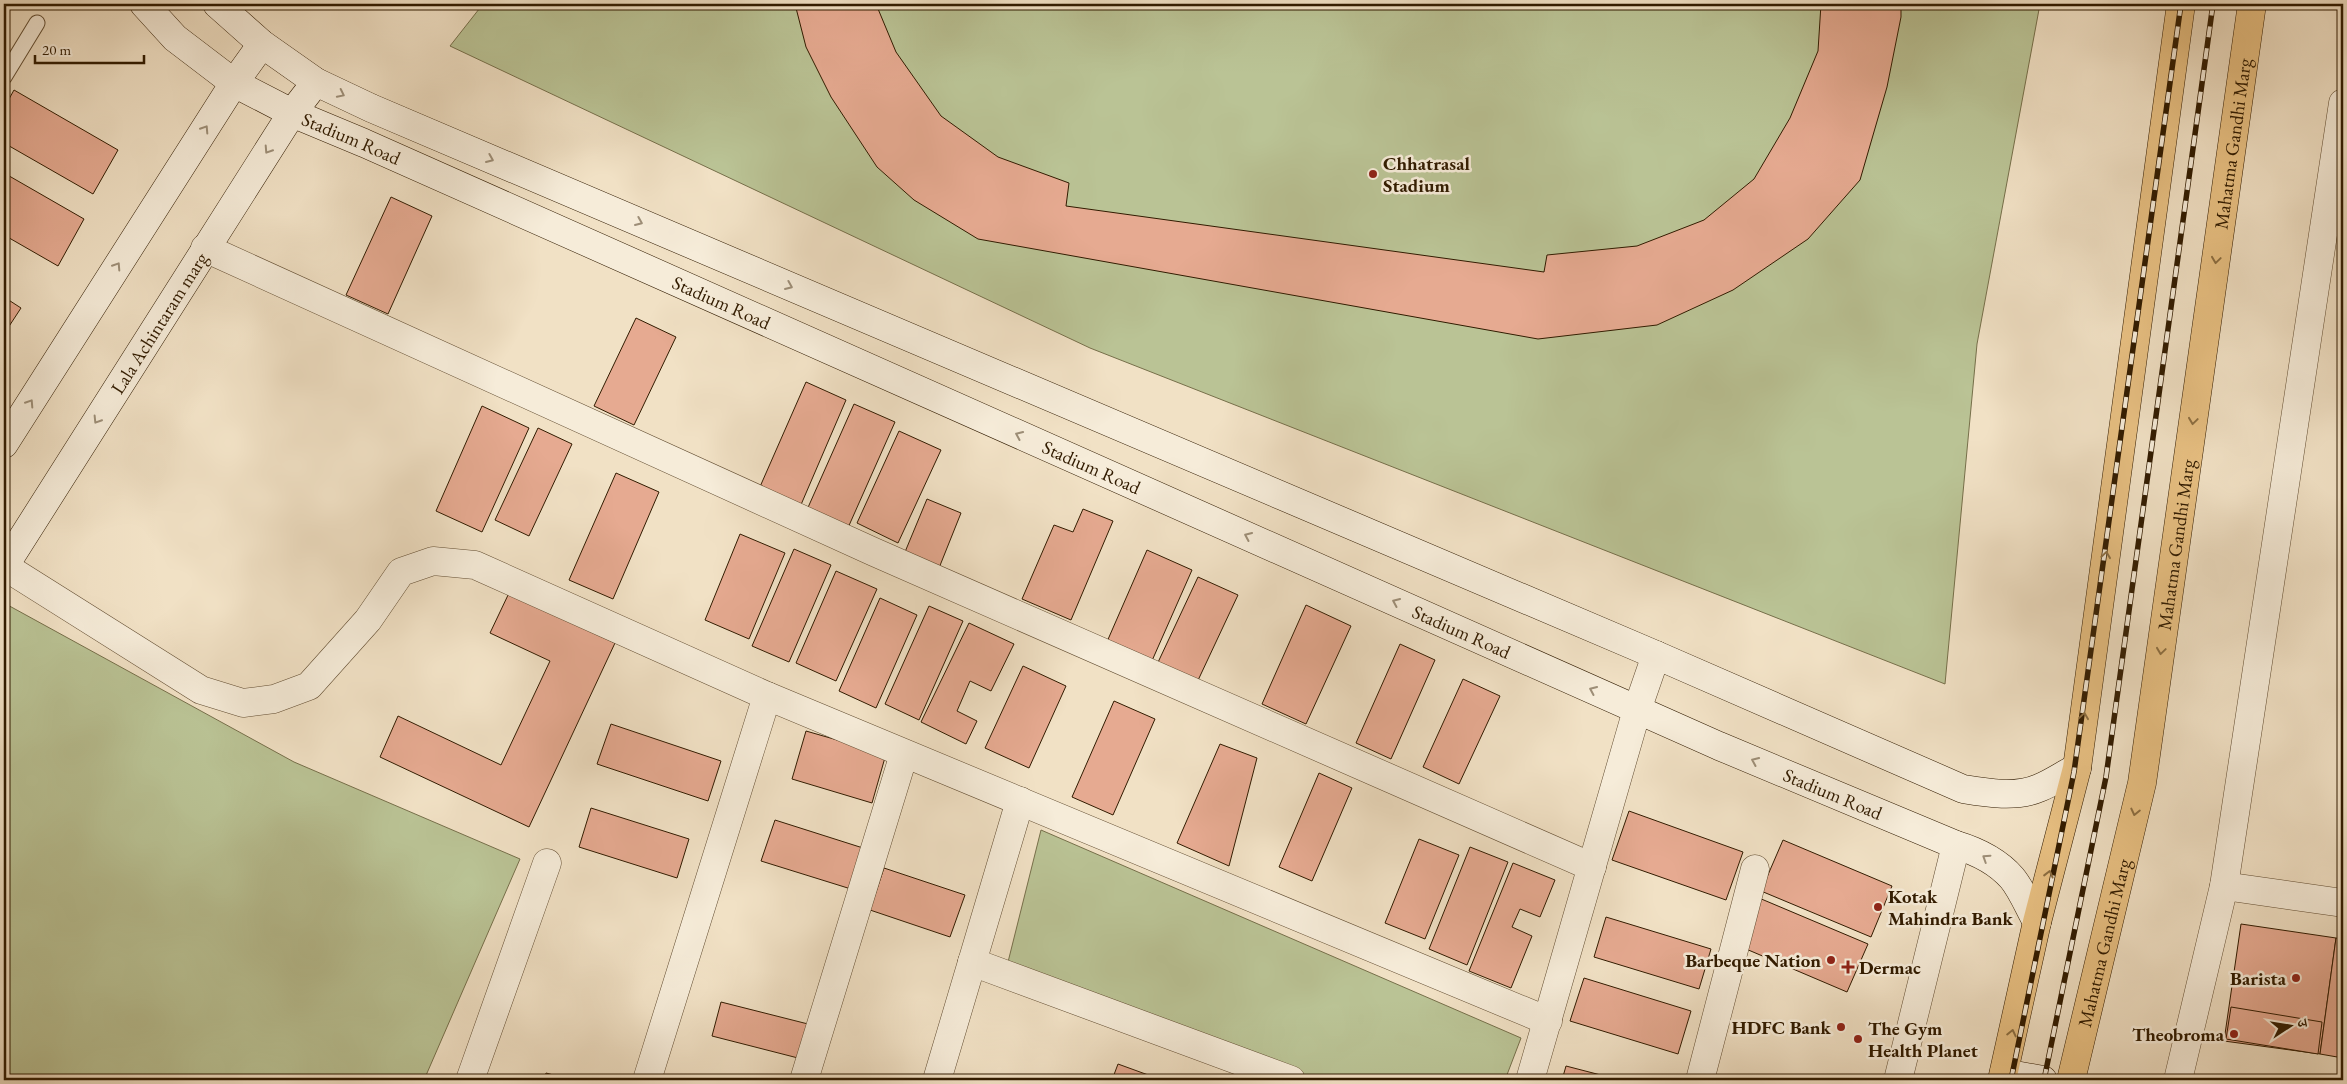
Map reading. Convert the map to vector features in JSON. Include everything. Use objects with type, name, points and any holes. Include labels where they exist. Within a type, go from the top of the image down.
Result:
[{"type":"main road","points":[[2003,1076],[2037,922],[2077,768],[2181,4]]},
{"type":"main road","name":"Mahatma Gandhi Marg","points":[[2071,1080],[2142,783],[2252,4]]},
{"type":"street","name":"Stadium Road","points":[[144,4],[175,38],[234,83],[292,113],[373,147],[1637,710],[1780,772],[1981,855],[2012,878],[2037,922]]},
{"type":"street","name":"Stadium Road","points":[[217,4],[262,44],[316,82],[371,108],[1656,655],[1963,789],[1992,794],[2018,793],[2038,789],[2077,768]]},
{"type":"street","points":[[4,444],[234,83],[262,44]]},
{"type":"street","name":"Lala Achintaram marg","points":[[4,566],[292,113],[316,82]]},
{"type":"street","points":[[2178,1080],[2224,886],[2343,103]]},
{"type":"street","points":[[205,248],[874,552],[1592,867]]},
{"type":"street","points":[[4,566],[201,690],[243,703],[274,699],[309,686],[368,620],[401,572],[434,561],[475,565],[767,696],[1548,1021]]},
{"type":"street","points":[[1530,1080],[1637,710],[1656,655]]},
{"type":"street","points":[[647,1080],[767,696]]},
{"type":"street","points":[[804,1080],[904,754]]},
{"type":"street","points":[[937,1080],[1020,801]]},
{"type":"street","points":[[1898,1080],[1956,845]]},
{"type":"street","points":[[470,1080],[547,863]]},
{"type":"street","points":[[1700,1080],[1755,869]]},
{"type":"street","points":[[2224,886],[2343,903]]},
{"type":"street","points":[[972,962],[1291,1080]]},
{"type":"street","points":[[2003,1076],[2043,1080]]},
{"type":"lane","points":[[4,77],[37,23]]},
{"type":"green space","points":[[483,4],[2040,4],[1977,344],[1945,684],[1090,348],[450,46]]},
{"type":"green space","points":[[4,603],[294,762],[520,859],[424,1080],[281,1080],[266,1076],[265,1080],[4,1080]]},
{"type":"green space","points":[[1041,830],[1521,1038],[1505,1080],[1264,1080],[1002,986]]},
{"type":"building","points":[[795,4],[876,4],[896,52],[941,116],[998,157],[1069,183],[1066,206],[1544,272],[1547,255],[1637,246],[1704,220],[1754,179],[1790,118],[1818,51],[1821,4],[1901,4],[1901,17],[1887,87],[1860,180],[1808,239],[1733,290],[1657,325],[1538,339],[978,239],[914,200],[877,167],[831,97],[806,47]]},
{"type":"building","points":[[14,90],[118,150],[93,194],[4,143],[4,108]]},
{"type":"building","points":[[4,173],[84,219],[58,266],[4,235]]},
{"type":"building","points":[[391,197],[432,216],[388,314],[346,295]]},
{"type":"building","points":[[4,297],[21,308],[4,334]]},
{"type":"building","points":[[636,318],[676,337],[634,425],[594,406]]},
{"type":"building","points":[[806,382],[846,400],[800,507],[759,489]]},
{"type":"building","points":[[854,404],[895,422],[847,530],[806,512]]},
{"type":"building","points":[[482,406],[529,428],[482,532],[436,511]]},
{"type":"building","points":[[538,428],[572,444],[529,536],[495,520]]},
{"type":"building","points":[[899,431],[941,450],[898,543],[857,523]]},
{"type":"building","points":[[616,473],[659,492],[613,599],[569,580]]},
{"type":"building","points":[[927,499],[961,513],[935,578],[900,564]]},
{"type":"building","points":[[1083,509],[1113,521],[1071,620],[1022,599],[1054,525],[1073,532]]},
{"type":"building","points":[[740,534],[785,553],[749,639],[705,620]]},
{"type":"building","points":[[794,549],[831,565],[789,662],[752,646]]},
{"type":"building","points":[[1147,550],[1192,570],[1151,663],[1106,644]]},
{"type":"building","points":[[836,571],[877,589],[836,681],[796,663]]},
{"type":"building","points":[[1198,577],[1238,595],[1193,691],[1153,673]]},
{"type":"building","points":[[509,593],[615,643],[529,827],[380,757],[398,716],[501,765],[550,661],[490,633]]},
{"type":"building","points":[[880,598],[917,615],[876,708],[839,691]]},
{"type":"building","points":[[1306,605],[1351,626],[1306,724],[1262,704]]},
{"type":"building","points":[[929,606],[963,621],[919,720],[885,704]]},
{"type":"building","points":[[969,623],[1014,644],[991,691],[970,681],[957,711],[977,721],[966,744],[921,722]]},
{"type":"building","points":[[1400,644],[1435,660],[1391,759],[1356,743]]},
{"type":"building","points":[[1023,666],[1066,686],[1029,768],[985,748]]},
{"type":"building","points":[[1463,679],[1500,696],[1459,784],[1423,767]]},
{"type":"building","points":[[1114,701],[1155,719],[1113,815],[1072,797]]},
{"type":"building","points":[[611,724],[721,761],[708,801],[597,764]]},
{"type":"building","points":[[806,731],[886,754],[872,803],[792,779]]},
{"type":"building","points":[[1220,744],[1257,758],[1229,866],[1177,843]]},
{"type":"building","points":[[1319,773],[1352,788],[1312,881],[1279,867]]},
{"type":"building","points":[[591,808],[689,839],[677,878],[579,847]]},
{"type":"building","points":[[1629,811],[1743,852],[1726,900],[1612,860]]},
{"type":"building","points":[[775,820],[863,848],[851,889],[761,861]]},
{"type":"building","points":[[1419,839],[1459,855],[1425,939],[1385,923]]},
{"type":"building","points":[[1783,840],[1892,886],[1871,937],[1761,891]]},
{"type":"building","points":[[1470,847],[1508,862],[1467,965],[1429,949]]},
{"type":"building","points":[[1513,863],[1555,880],[1540,917],[1520,909],[1512,927],[1532,936],[1511,988],[1469,971]]},
{"type":"building","points":[[884,868],[965,895],[950,937],[870,910]]},
{"type":"building","points":[[1759,898],[1868,944],[1847,992],[1739,946]]},
{"type":"building","points":[[1606,917],[1711,949],[1699,989],[1594,957]]},
{"type":"building","points":[[2241,924],[2336,938],[2320,1054],[2224,1041]]},
{"type":"building","points":[[2336,938],[2343,939],[2343,1058],[2320,1054]]},
{"type":"building","points":[[1584,978],[1691,1011],[1678,1054],[1570,1021]]},
{"type":"building","points":[[721,1002],[808,1024],[798,1058],[712,1036]]},
{"type":"building","points":[[2231,1007],[2322,1022],[2318,1054],[2226,1039]]},
{"type":"building","points":[[1118,1064],[1151,1076],[1150,1080],[1112,1080]]},
{"type":"building","points":[[1566,1066],[1620,1080],[1562,1080]]},
{"type":"building","points":[[546,1073],[572,1080],[544,1080]]},
{"type":"railway","points":[[2011,1080],[2074,772],[2181,4]]},
{"type":"railway","points":[[2044,1080],[2106,777],[2213,4]]},
{"type":"place","name":"Chhatrasal Stadium","points":[[1373,174]]},
{"type":"place","name":"Kotak Mahindra Bank","points":[[1878,907]]},
{"type":"place","name":"Barbeque Nation","points":[[1831,960]]},
{"type":"place","name":"Dermac","points":[[1848,967]]},
{"type":"place","name":"Barista","points":[[2296,978]]},
{"type":"place","name":"HDFC Bank","points":[[1841,1027]]},
{"type":"place","name":"Theobroma","points":[[2234,1034]]},
{"type":"place","name":"The Gym Health Planet","points":[[1858,1039]]}]
